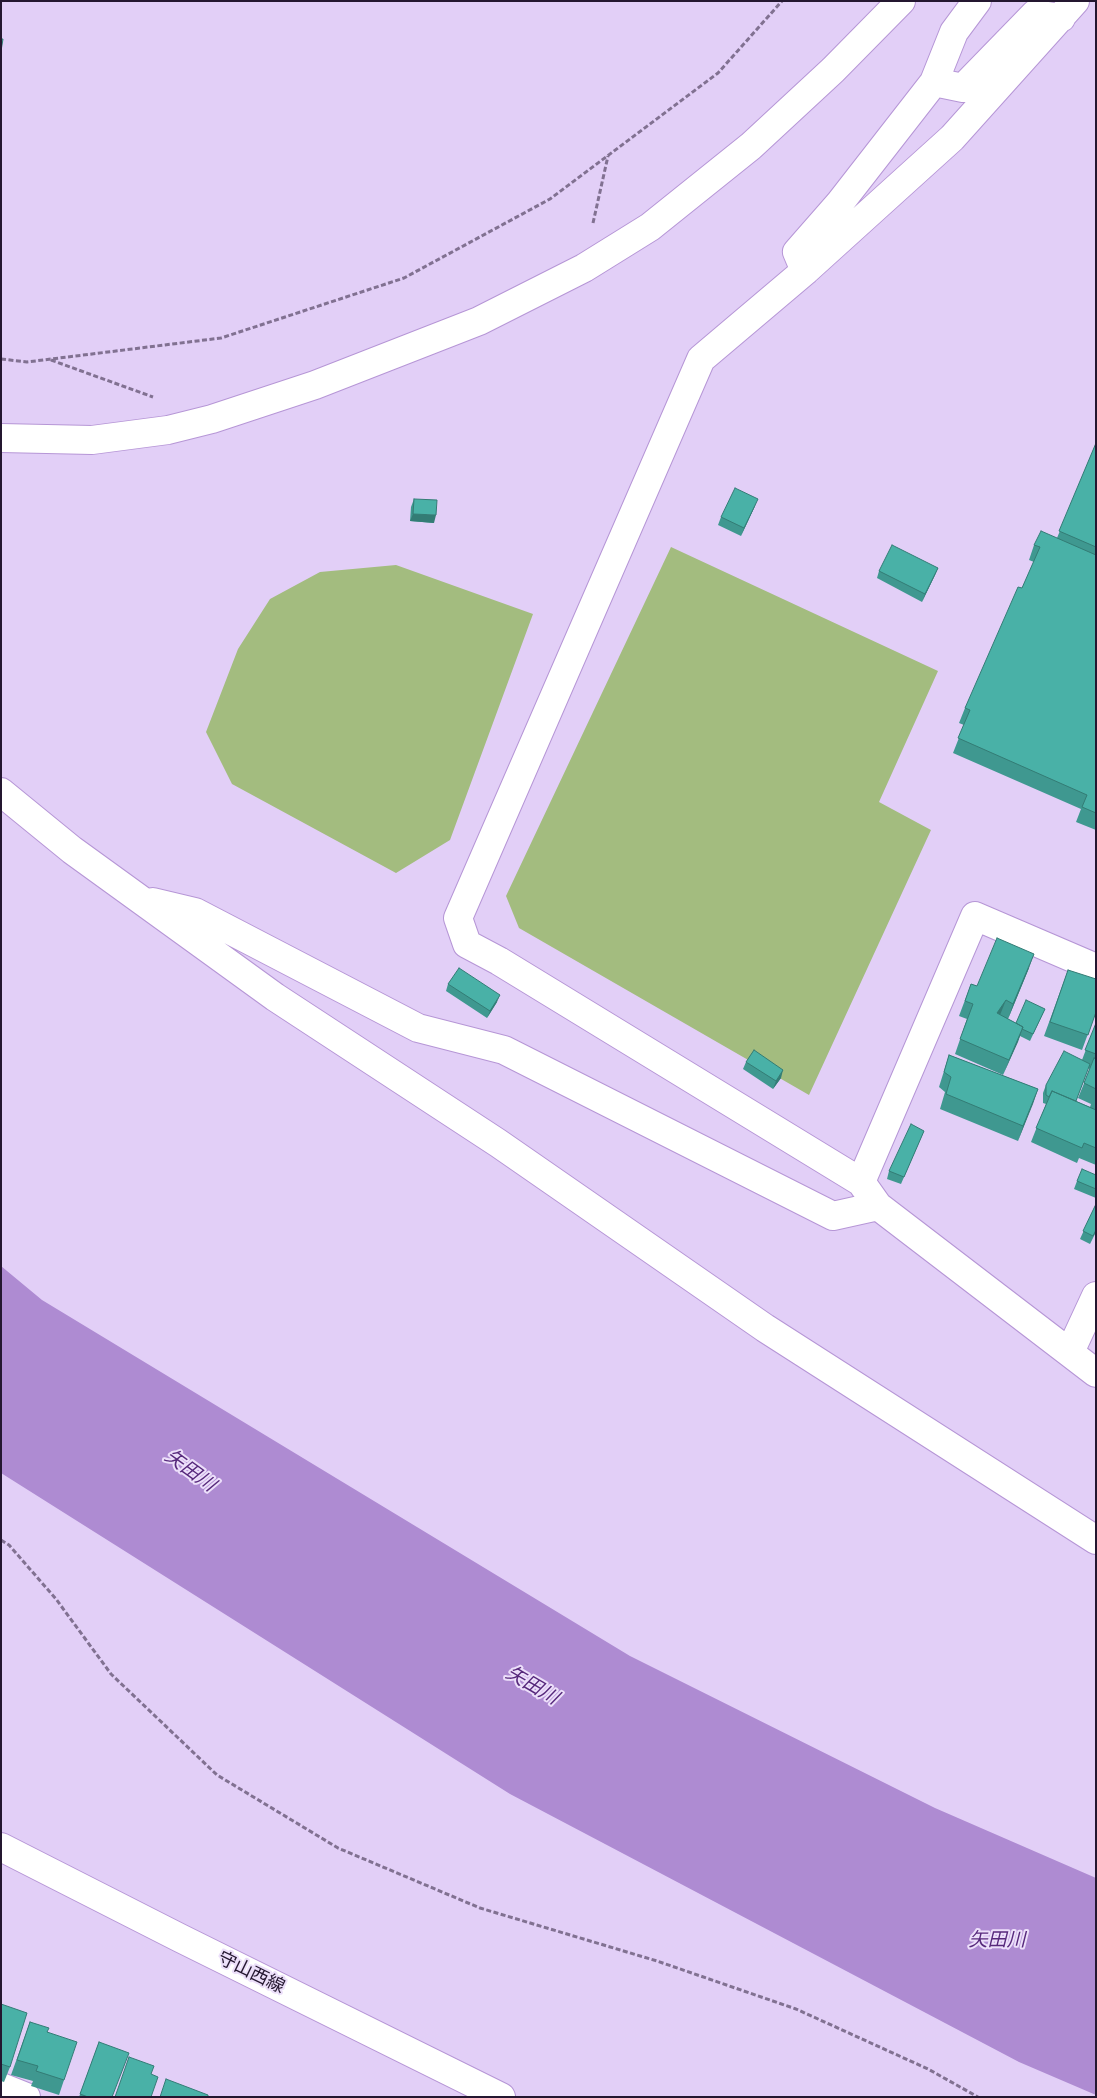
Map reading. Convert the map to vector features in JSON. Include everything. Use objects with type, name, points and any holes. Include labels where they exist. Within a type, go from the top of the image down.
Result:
[{"type":"street","points":[[1,438],[92,440],[168,430],[212,419],[315,385],[479,321],[584,268],[650,227],[751,146],[833,70],[901,1]]},
{"type":"street","points":[[804,271],[797,252],[839,204],[934,82],[954,32],[977,1]]},
{"type":"street","points":[[934,82],[963,88],[1036,14],[1068,10]]},
{"type":"street","points":[[1068,10],[952,138],[804,271],[700,359],[458,918],[467,944],[500,960],[861,1182],[878,1206],[1096,1373]]},
{"type":"street","points":[[1,792],[72,850],[275,997],[498,1143],[765,1328],[1096,1540]]},
{"type":"street","points":[[142,900],[195,912],[418,1028],[504,1050],[833,1216],[878,1206]]},
{"type":"street","points":[[861,1182],[975,916],[1096,968]]},
{"type":"street","points":[[1070,1352],[1096,1296]]},
{"type":"street","name":"守山西線","points":[[1,1847],[171,1934],[501,2097]]},
{"type":"street","points":[[1,2087],[26,2097]]},
{"type":"path","points":[[1,359],[27,362],[221,338],[404,278],[550,199],[718,73],[782,1]]},
{"type":"path","points":[[584,268],[608,155]]},
{"type":"path","points":[[50,359],[158,399]]},
{"type":"path","points":[[1,1540],[9,1545],[56,1598],[111,1674],[217,1775],[338,1848],[480,1908],[657,1961],[796,2009],[928,2068],[978,2097]]},
{"type":"green space","points":[[671,547],[938,671],[879,802],[931,830],[809,1095],[519,928],[506,896]]},
{"type":"green space","points":[[396,565],[533,614],[450,840],[396,873],[232,784],[206,732],[238,649],[270,599],[320,572]]},
{"type":"water","name":"矢田川","points":[[1,1266],[42,1300],[630,1656],[935,1808],[1096,1878],[1096,2095],[1019,2062],[510,1794],[1,1473]]},
{"type":"building","points":[[1096,443],[1096,547],[1059,531]]},
{"type":"building","points":[[735,488],[758,499],[744,528],[721,517]]},
{"type":"building","points":[[414,499],[437,500],[436,515],[413,514]]},
{"type":"building","points":[[1041,531],[1096,555],[1096,813],[1082,807],[1087,795],[958,738],[970,710],[965,708],[1018,587],[1022,588],[1040,547],[1034,545]]},
{"type":"building","points":[[892,545],[938,568],[925,594],[879,571]]},
{"type":"building","points":[[997,938],[1034,954],[1013,1004],[1006,1000],[997,1013],[1023,1027],[1009,1060],[960,1039],[973,1004],[965,1001],[971,984],[977,986]]},
{"type":"building","points":[[459,968],[500,995],[490,1011],[448,984]]},
{"type":"building","points":[[1068,970],[1096,979],[1096,1012],[1088,1035],[1050,1022]]},
{"type":"building","points":[[1026,1000],[1045,1009],[1033,1034],[1022,1029],[1023,1027],[1016,1023]]},
{"type":"building","points":[[1096,1023],[1096,1054],[1085,1050]]},
{"type":"building","points":[[754,1050],[783,1070],[776,1081],[746,1062]]},
{"type":"building","points":[[1064,1051],[1090,1064],[1076,1101],[1052,1091],[1049,1097],[1046,1095],[1046,1085]]},
{"type":"building","points":[[949,1055],[1038,1089],[1023,1126],[946,1094],[951,1077],[944,1072]]},
{"type":"building","points":[[1094,1058],[1096,1059],[1096,1089],[1084,1083]]},
{"type":"building","points":[[1052,1091],[1096,1110],[1096,1148],[1084,1143],[1082,1148],[1036,1128]]},
{"type":"building","points":[[911,1124],[924,1131],[904,1177],[889,1171]]},
{"type":"building","points":[[1082,1169],[1096,1175],[1096,1189],[1077,1181]]},
{"type":"building","points":[[1096,1204],[1096,1230],[1093,1236],[1083,1231]]},
{"type":"building","points":[[1,2004],[27,2013],[10,2067],[1,2064]]},
{"type":"building","points":[[30,2022],[49,2028],[47,2032],[77,2042],[64,2080],[36,2071],[38,2066],[17,2060]]},
{"type":"building","points":[[99,2042],[129,2053],[112,2097],[88,2097],[80,2094]]},
{"type":"building","points":[[129,2057],[154,2066],[151,2074],[158,2077],[151,2097],[115,2097]]},
{"type":"building","points":[[166,2079],[208,2095],[208,2097],[160,2097]]}]
